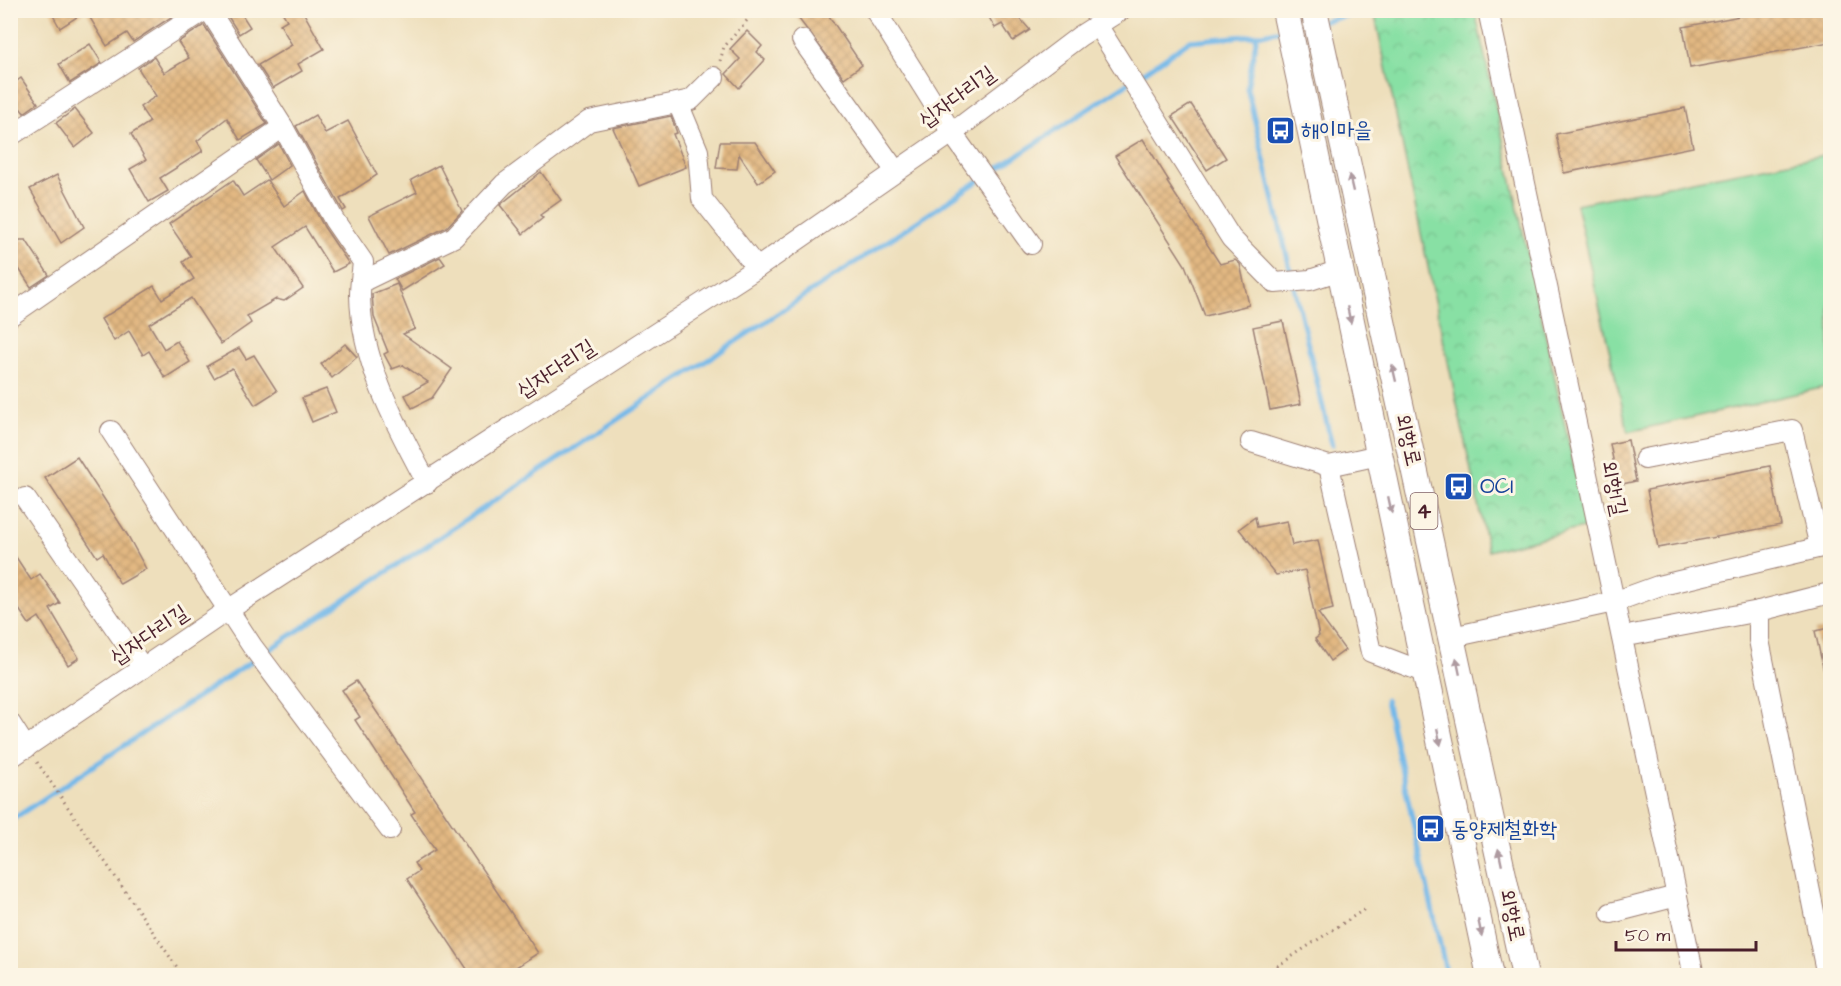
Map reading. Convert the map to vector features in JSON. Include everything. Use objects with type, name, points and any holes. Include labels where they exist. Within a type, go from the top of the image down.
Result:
[{"type":"main road","name":"외항로","points":[[1285,10],[1490,975]]},
{"type":"main road","name":"외항로","points":[[1314,10],[1525,975]]},
{"type":"street","points":[[10,136],[207,10],[283,127],[334,220],[363,262],[360,295],[367,337],[378,380],[397,426],[427,483]]},
{"type":"street","points":[[875,10],[952,133],[1031,244]]},
{"type":"street","name":"십자다리길","points":[[18,753],[228,610],[757,268],[895,170],[952,133],[1102,18],[1121,10]]},
{"type":"street","name":"외항1길","points":[[1488,10],[1694,975]]},
{"type":"street","points":[[1102,18],[1132,81],[1231,238],[1275,283],[1310,280],[1340,270]]},
{"type":"street","points":[[802,40],[895,170]]},
{"type":"street","points":[[361,282],[454,237],[504,184],[589,121],[691,100],[714,77]]},
{"type":"street","points":[[678,103],[698,151],[702,199],[757,268]]},
{"type":"street","points":[[10,316],[283,127]]},
{"type":"street","points":[[1452,637],[1614,602],[1659,586],[1825,546],[1792,430],[1645,459]]},
{"type":"street","points":[[111,431],[252,646],[390,830]]},
{"type":"street","points":[[1251,442],[1329,466],[1379,455]]},
{"type":"street","points":[[1329,466],[1371,652],[1426,673]]},
{"type":"street","points":[[25,498],[143,668]]},
{"type":"street","points":[[1622,637],[1759,611],[1830,593]]},
{"type":"street","points":[[1759,611],[1759,640],[1827,975]]},
{"type":"street","points":[[10,723],[18,753]]},
{"type":"street","points":[[1611,913],[1677,896]]},
{"type":"path","points":[[714,77],[724,47],[756,10]]},
{"type":"path","points":[[49,778],[183,975]]},
{"type":"path","points":[[1262,975],[1365,909]]},
{"type":"green space","points":[[1374,11],[1475,11],[1587,527],[1488,551]]},
{"type":"green space","points":[[1830,154],[1830,386],[1628,432],[1576,204]]},
{"type":"building","points":[[50,10],[182,10],[133,42],[127,33],[107,46],[86,11],[60,28]]},
{"type":"building","points":[[224,10],[239,10],[250,27],[239,34]]},
{"type":"building","points":[[281,10],[302,10],[324,49],[298,64],[302,71],[273,88],[258,65],[292,45],[280,24],[287,20]]},
{"type":"building","points":[[792,10],[825,10],[862,65],[844,78]]},
{"type":"building","points":[[985,10],[1025,10],[1017,15],[1030,30],[1013,41],[1002,24],[995,28]]},
{"type":"building","points":[[1771,10],[1828,10],[1830,42],[1690,68],[1683,27]]},
{"type":"building","points":[[204,25],[267,124],[240,140],[227,118],[197,141],[203,151],[160,178],[168,191],[149,202],[130,169],[146,160],[131,134],[150,122],[140,107],[156,96],[138,68],[154,57],[164,73],[189,58],[178,42]]},
{"type":"building","points":[[747,31],[762,46],[757,52],[765,60],[739,88],[726,74],[740,59],[730,49]]},
{"type":"building","points":[[90,44],[102,63],[70,83],[59,64]]},
{"type":"building","points":[[21,78],[38,103],[24,113],[10,95],[10,86]]},
{"type":"building","points":[[1191,104],[1226,158],[1207,170],[1172,116]]},
{"type":"building","points":[[1685,108],[1693,147],[1564,173],[1556,134]]},
{"type":"building","points":[[75,109],[94,133],[75,148],[56,123]]},
{"type":"building","points":[[315,115],[325,133],[348,121],[377,175],[340,199],[346,209],[343,211],[296,126]]},
{"type":"building","points":[[671,116],[677,133],[673,134],[686,167],[639,186],[613,128]]},
{"type":"building","points":[[1143,139],[1169,181],[1167,182],[1220,264],[1235,260],[1240,264],[1249,305],[1205,316],[1185,265],[1115,156]]},
{"type":"building","points":[[720,142],[755,142],[775,171],[758,183],[739,154],[737,169],[716,168]]},
{"type":"building","points":[[279,144],[290,165],[269,180],[256,160]]},
{"type":"building","points":[[439,165],[462,211],[447,227],[389,255],[369,216],[417,192],[411,180]]},
{"type":"building","points":[[541,172],[561,200],[540,215],[543,218],[523,234],[500,205]]},
{"type":"building","points":[[57,175],[84,227],[61,243],[30,189]]},
{"type":"building","points":[[233,180],[243,196],[267,180],[284,206],[305,191],[324,227],[349,264],[333,272],[305,227],[275,247],[303,288],[284,301],[276,299],[247,316],[251,323],[221,344],[191,298],[149,324],[164,349],[177,341],[190,362],[165,378],[149,351],[143,355],[129,331],[114,341],[101,319],[154,286],[162,299],[194,279],[183,262],[191,256],[169,224]]},
{"type":"building","points":[[20,240],[26,240],[49,275],[31,287],[10,255],[10,247]]},
{"type":"building","points":[[440,257],[445,264],[402,291],[395,279]]},
{"type":"building","points":[[397,284],[415,329],[403,334],[452,369],[432,398],[412,408],[405,395],[428,382],[403,365],[392,369],[384,354],[388,352],[374,317],[372,294]]},
{"type":"building","points":[[1283,321],[1301,404],[1270,410],[1253,327]]},
{"type":"building","points":[[345,344],[357,357],[332,378],[321,364]]},
{"type":"building","points":[[239,348],[246,359],[254,355],[277,391],[255,405],[232,368],[214,378],[207,366]]},
{"type":"building","points":[[326,389],[336,412],[312,422],[302,398]]},
{"type":"building","points":[[1628,440],[1636,481],[1618,485],[1610,444]]},
{"type":"building","points":[[77,457],[128,536],[146,569],[120,584],[103,553],[97,557],[45,478]]},
{"type":"building","points":[[1770,466],[1781,525],[1658,548],[1647,490]]},
{"type":"building","points":[[1255,517],[1257,527],[1287,521],[1292,545],[1318,540],[1333,609],[1318,613],[1345,650],[1330,661],[1315,639],[1319,636],[1305,570],[1276,575],[1239,529]]},
{"type":"building","points":[[10,548],[31,580],[40,574],[60,603],[50,609],[79,658],[68,665],[39,617],[29,624],[10,596]]},
{"type":"building","points":[[1830,628],[1830,671],[1824,672],[1815,631]]},
{"type":"building","points":[[356,681],[538,953],[504,975],[471,975],[407,879],[419,871],[414,863],[435,850],[411,814],[415,812],[355,720],[360,717],[342,690]]},
{"type":"waterway","points":[[1324,21],[1370,10]]},
{"type":"waterway","points":[[1136,78],[1189,41],[1257,35],[1282,30]]},
{"type":"waterway","points":[[1257,35],[1247,88],[1292,277]]},
{"type":"waterway","points":[[988,175],[1128,83]]},
{"type":"waterway","points":[[10,821],[980,180]]},
{"type":"waterway","points":[[1294,286],[1332,445]]},
{"type":"waterway","points":[[1386,700],[1447,976]]},
{"type":"place","name":"해이마을","points":[[1280,130]]},
{"type":"place","name":"OCI","points":[[1459,486]]},
{"type":"place","name":"동양제철화학","points":[[1430,829]]}]
